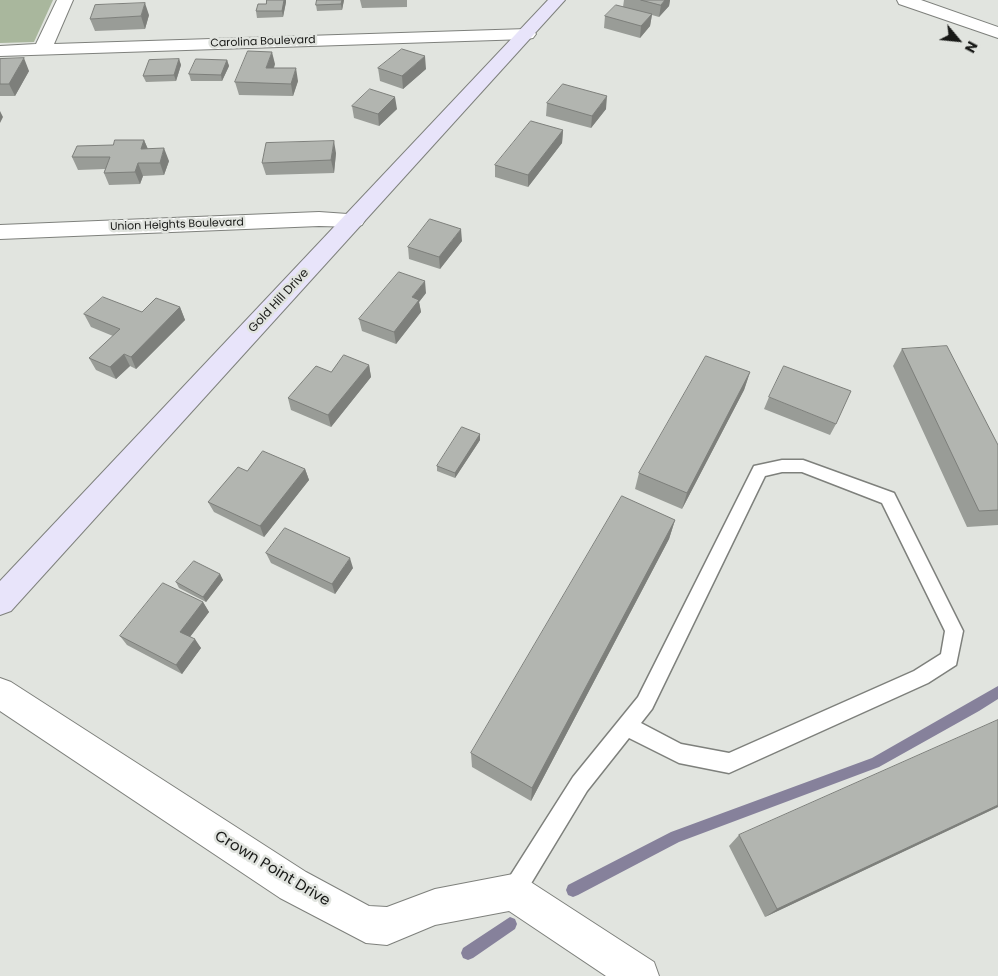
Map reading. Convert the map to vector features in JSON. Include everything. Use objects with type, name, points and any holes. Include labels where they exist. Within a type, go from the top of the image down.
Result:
[{"type":"street","points":[[44,49],[65,0]]},
{"type":"street","name":"Gold Hill Drive","points":[[0,602],[557,0]]},
{"type":"street","points":[[905,0],[998,32]]},
{"type":"street","name":"Carolina Boulevard","points":[[0,51],[527,34]]},
{"type":"street","name":"Union Heights Boulevard","points":[[0,232],[319,218],[354,220]]},
{"type":"street","name":"Crown Point Drive","points":[[0,693],[293,885],[366,924],[387,926],[435,907],[514,892]]},
{"type":"street","points":[[514,892],[640,976]]},
{"type":"lane","points":[[514,892],[580,784],[626,726],[645,703],[760,471],[782,466],[803,466],[888,498],[954,631],[949,659],[921,677],[729,763],[679,753],[626,726]]},
{"type":"green space","points":[[0,0],[53,0],[34,42],[0,43]]},
{"type":"building","points":[[267,0],[284,0],[282,11],[256,11],[258,4],[266,4]]},
{"type":"building","points":[[317,0],[342,0],[341,4],[316,5]]},
{"type":"building","points":[[641,0],[665,0],[661,5]]},
{"type":"building","points":[[145,3],[141,16],[90,19],[95,5]]},
{"type":"building","points":[[616,5],[652,14],[641,26],[605,16]]},
{"type":"building","points":[[402,49],[425,56],[402,76],[378,68]]},
{"type":"building","points":[[248,51],[272,52],[266,68],[296,68],[291,84],[235,82]]},
{"type":"building","points":[[24,58],[9,84],[0,84],[0,59]]},
{"type":"building","points":[[179,59],[174,75],[143,76],[149,60]]},
{"type":"building","points":[[196,59],[227,60],[221,75],[189,74]]},
{"type":"building","points":[[563,84],[607,96],[592,116],[547,103]]},
{"type":"building","points":[[370,89],[395,97],[378,114],[352,106]]},
{"type":"building","points":[[531,121],[563,130],[528,175],[495,165]]},
{"type":"building","points":[[115,140],[144,140],[141,149],[164,148],[160,163],[138,163],[135,172],[104,173],[110,157],[72,157],[77,146],[113,145]]},
{"type":"building","points":[[334,141],[331,160],[262,163],[266,143]]},
{"type":"building","points":[[430,219],[461,229],[439,257],[408,247]]},
{"type":"building","points":[[399,272],[425,281],[412,297],[419,300],[394,332],[359,319]]},
{"type":"building","points":[[103,297],[142,312],[156,298],[180,307],[131,357],[124,354],[110,367],[89,358],[120,329],[84,314]]},
{"type":"building","points":[[947,346],[998,445],[998,510],[979,511],[902,349]]},
{"type":"building","points":[[344,355],[369,365],[328,415],[288,398],[316,366],[331,372]]},
{"type":"building","points":[[706,356],[750,372],[687,493],[639,473]]},
{"type":"building","points":[[784,366],[851,391],[836,424],[769,397]]},
{"type":"building","points":[[462,427],[480,434],[455,473],[437,466]]},
{"type":"building","points":[[263,451],[305,469],[260,526],[208,502],[238,467],[247,471]]},
{"type":"building","points":[[622,496],[675,520],[532,788],[471,753]]},
{"type":"building","points":[[285,528],[350,558],[332,584],[266,553]]},
{"type":"building","points":[[194,561],[220,574],[203,597],[176,582]]},
{"type":"building","points":[[163,583],[203,602],[180,632],[195,639],[176,665],[120,636]]},
{"type":"building","points":[[998,720],[998,805],[777,909],[739,835]]},
{"type":"waterway","points":[[573,890],[676,837],[875,763],[998,692]]},
{"type":"waterway","points":[[468,953],[510,924]]}]
